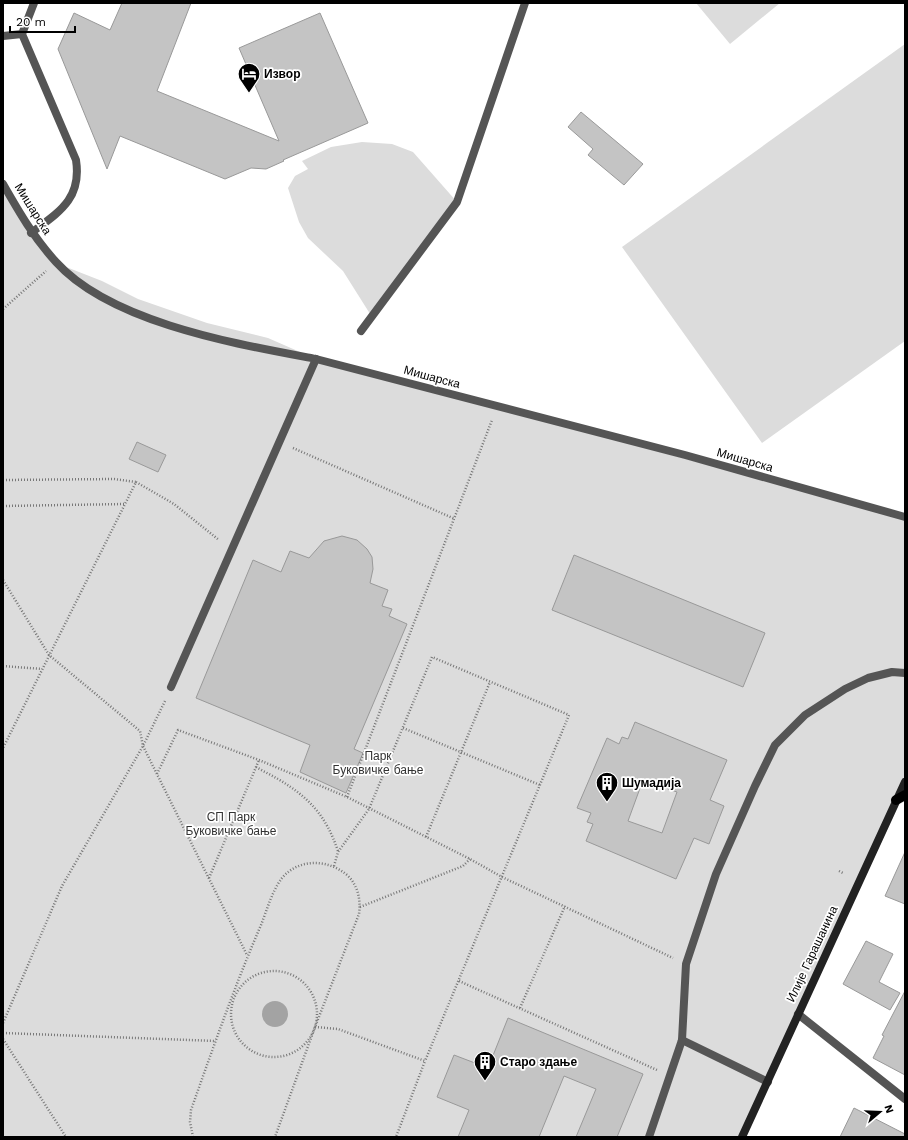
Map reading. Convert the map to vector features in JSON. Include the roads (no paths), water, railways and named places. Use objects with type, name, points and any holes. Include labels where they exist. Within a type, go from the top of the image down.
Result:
[{"type":"street","points":[[31,233],[57,213],[69,201],[75,190],[78,172],[76,160],[22,34],[34,3]]},
{"type":"street","points":[[361,331],[457,202],[525,3]]},
{"type":"street","points":[[3,36],[22,34]]},
{"type":"street","name":"Мишарска","points":[[3,184],[31,233],[56,263],[88,290],[125,309],[194,332],[255,348],[316,360],[684,455],[905,517]]},
{"type":"street","points":[[171,686],[316,360]]},
{"type":"street","points":[[649,1137],[682,1040],[686,964],[716,874],[775,745],[805,715],[845,688],[868,678],[892,672],[905,673]]},
{"type":"street","name":"Илије Гарашанина","points":[[742,1137],[798,1014],[901,798],[905,782]]},
{"type":"street","points":[[798,1014],[905,1099]]},
{"type":"street","points":[[682,1040],[768,1082]]},
{"type":"place","name":"Извор","points":[[249,94]]},
{"type":"place","name":"Шумадија","points":[[607,802]]},
{"type":"place","name":"Старо здање","points":[[485,1082]]},
{"type":"park label","name":"Парк Буковичке бање","points":[[378,763]]},
{"type":"park label","name":"СП Парк Буковичке бање","points":[[231,824]]}]
